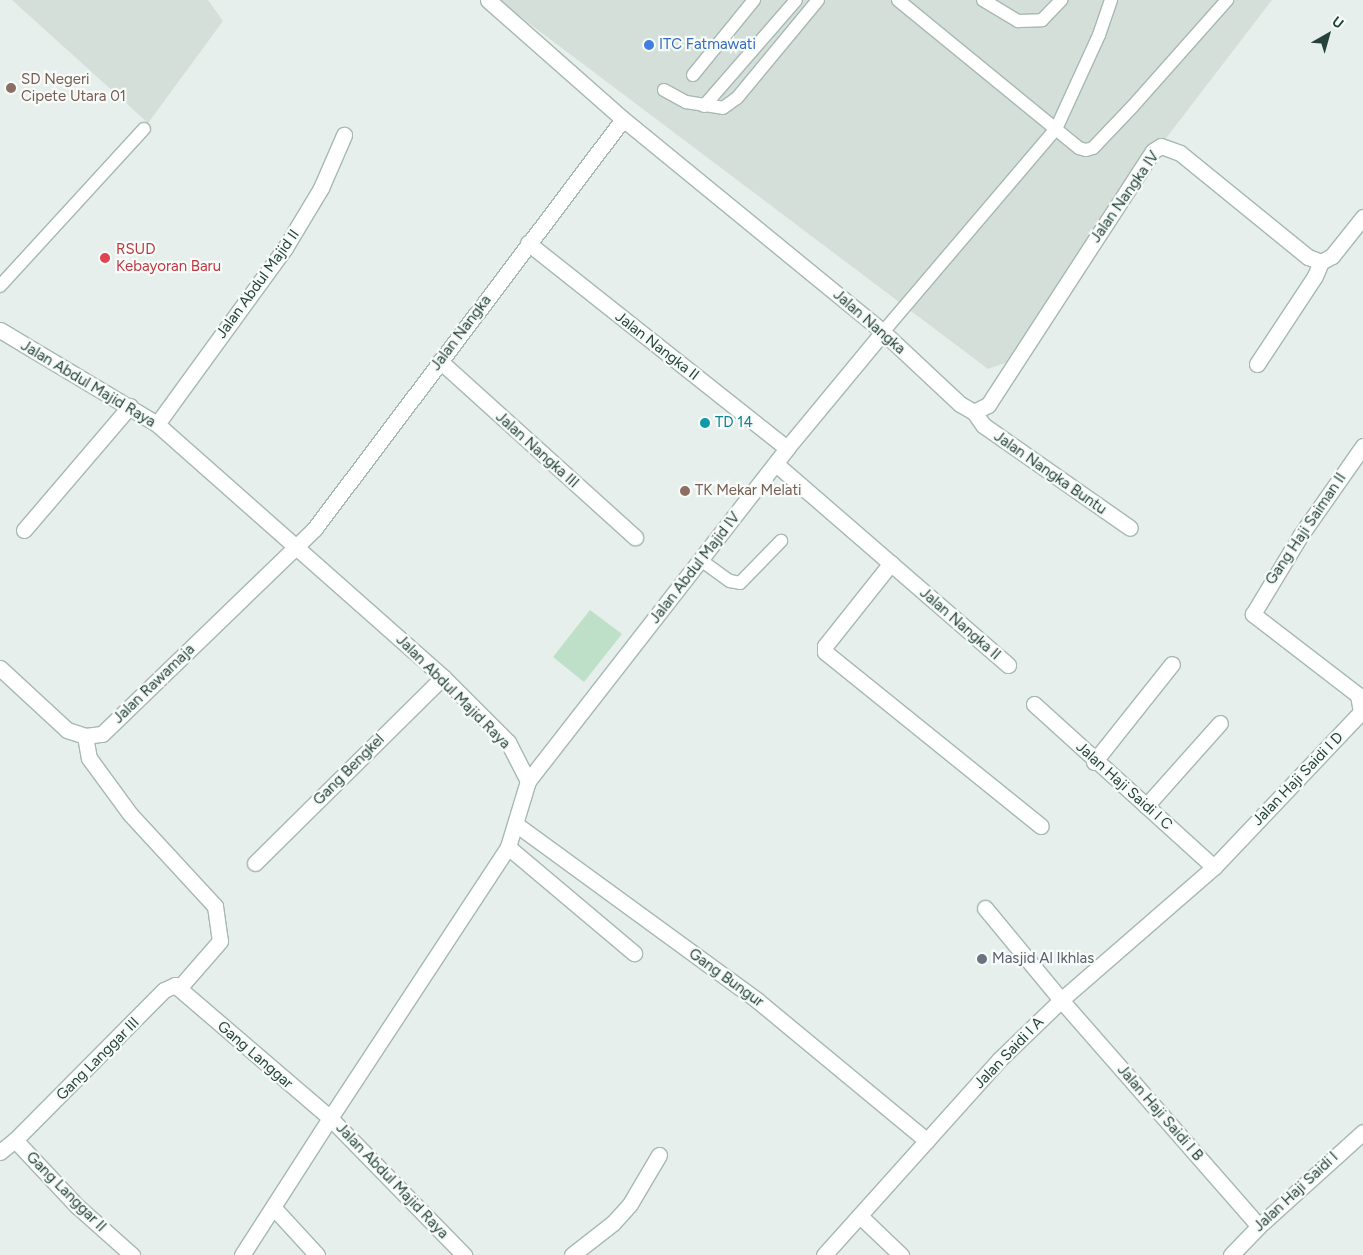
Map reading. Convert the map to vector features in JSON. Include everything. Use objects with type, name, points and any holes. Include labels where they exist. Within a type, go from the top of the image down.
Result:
[{"type":"street","name":"Jalan Nangka","points":[[488,0],[623,119],[882,332],[960,404],[974,412]]},
{"type":"street","name":"Jalan Nangka","points":[[298,546],[623,119]]},
{"type":"street","name":"Jalan Abdul Majid II","points":[[157,424],[285,248],[318,195],[344,135]]},
{"type":"street","name":"Jalan Nangka IV","points":[[974,412],[988,405],[1153,151],[1161,146],[1180,154],[1308,257],[1321,262]]},
{"type":"street","points":[[1257,364],[1315,276],[1321,262],[1332,256],[1357,236],[1363,216]]},
{"type":"street","name":"Jalan Nangka II","points":[[528,244],[788,448]]},
{"type":"street","name":"Jalan Abdul Majid Raya","points":[[0,330],[28,350],[130,406],[157,424],[298,546],[443,677],[508,742],[528,781],[517,825],[508,847],[330,1118],[464,1255]]},
{"type":"street","name":"Jalan Abdul Majid IV","points":[[528,781],[702,561],[788,448],[882,332]]},
{"type":"street","name":"Jalan Nangka III","points":[[440,361],[635,537]]},
{"type":"street","points":[[24,530],[130,406]]},
{"type":"street","name":"Jalan Nangka Buntu","points":[[974,412],[982,425],[1130,528]]},
{"type":"street","name":"Gang Haji Saiman II","points":[[1253,614],[1300,536],[1363,446]]},
{"type":"street","name":"Jalan Nangka II","points":[[776,464],[1008,665]]},
{"type":"street","name":"Jalan Rawamaja","points":[[85,736],[102,734],[298,546]]},
{"type":"street","points":[[891,563],[825,646],[825,652],[1041,826]]},
{"type":"street","name":"Jalan Haji Saidi I D","points":[[1214,867],[1361,712],[1358,695],[1253,614]]},
{"type":"street","points":[[1094,762],[1172,664]]},
{"type":"street","points":[[0,668],[67,730],[85,736],[88,758],[125,807],[214,906],[220,941],[181,988]]},
{"type":"street","name":"Gang Bengkel","points":[[255,863],[443,677]]},
{"type":"street","name":"Jalan Haji Saidi I C","points":[[1034,704],[1094,762],[1214,867]]},
{"type":"street","points":[[1146,806],[1220,723]]},
{"type":"street","name":"Gang Bungur","points":[[517,825],[758,1002],[927,1141]]},
{"type":"street","points":[[508,847],[634,953]]},
{"type":"street","name":"Jalan Saidi I A","points":[[824,1255],[1000,1060],[1061,1000],[1214,867]]},
{"type":"street","name":"Jalan Haji Saidi I B","points":[[986,908],[1061,1000],[1259,1226]]},
{"type":"street","name":"Gang Langgar III","points":[[15,1140],[164,990],[173,985],[181,988]]},
{"type":"street","name":"Gang Langgar","points":[[181,988],[258,1059],[330,1118]]},
{"type":"street","points":[[251,1252],[272,1207],[330,1118]]},
{"type":"street","name":"Jalan Haji Saidi I","points":[[1231,1255],[1259,1226],[1363,1132]]},
{"type":"street","name":"Gang Langgar II","points":[[0,1152],[15,1140],[77,1206],[132,1255]]},
{"type":"street","points":[[572,1255],[613,1223],[630,1204],[659,1155]]},
{"type":"street","points":[[272,1207],[317,1255]]},
{"type":"street","points":[[860,1216],[901,1255]]},
{"type":"lane","points":[[693,75],[754,0]]},
{"type":"lane","points":[[704,106],[796,0]]},
{"type":"lane","points":[[664,90],[686,102],[723,108],[737,98],[818,0]]},
{"type":"lane","points":[[898,0],[1079,148],[1093,148],[1227,0]]},
{"type":"lane","points":[[983,0],[998,12],[1018,22],[1026,22],[1042,20],[1060,0]]},
{"type":"lane","points":[[882,332],[1056,129],[1099,35],[1111,0]]},
{"type":"lane","points":[[0,286],[144,129]]},
{"type":"lane","points":[[702,561],[730,581],[740,583],[782,541]]},
{"type":"shaded area","points":[[12,0],[208,0],[223,21],[148,123]]},
{"type":"shaded area","points":[[498,0],[1272,0],[1137,176],[1019,358],[988,369]]},
{"type":"green space","points":[[590,610],[622,634],[584,682],[553,657]]},
{"type":"place","name":"ITC Fatmawati","points":[[649,45]]},
{"type":"place","name":"SD Negeri Cipete Utara 01","points":[[11,88]]},
{"type":"place","name":"RSUD Kebayoran Baru","points":[[105,258]]},
{"type":"place","name":"TD 14","points":[[705,423]]},
{"type":"place","name":"TK Mekar Melati","points":[[685,491]]},
{"type":"place","name":"Masjid Al Ikhlas","points":[[982,959]]}]
